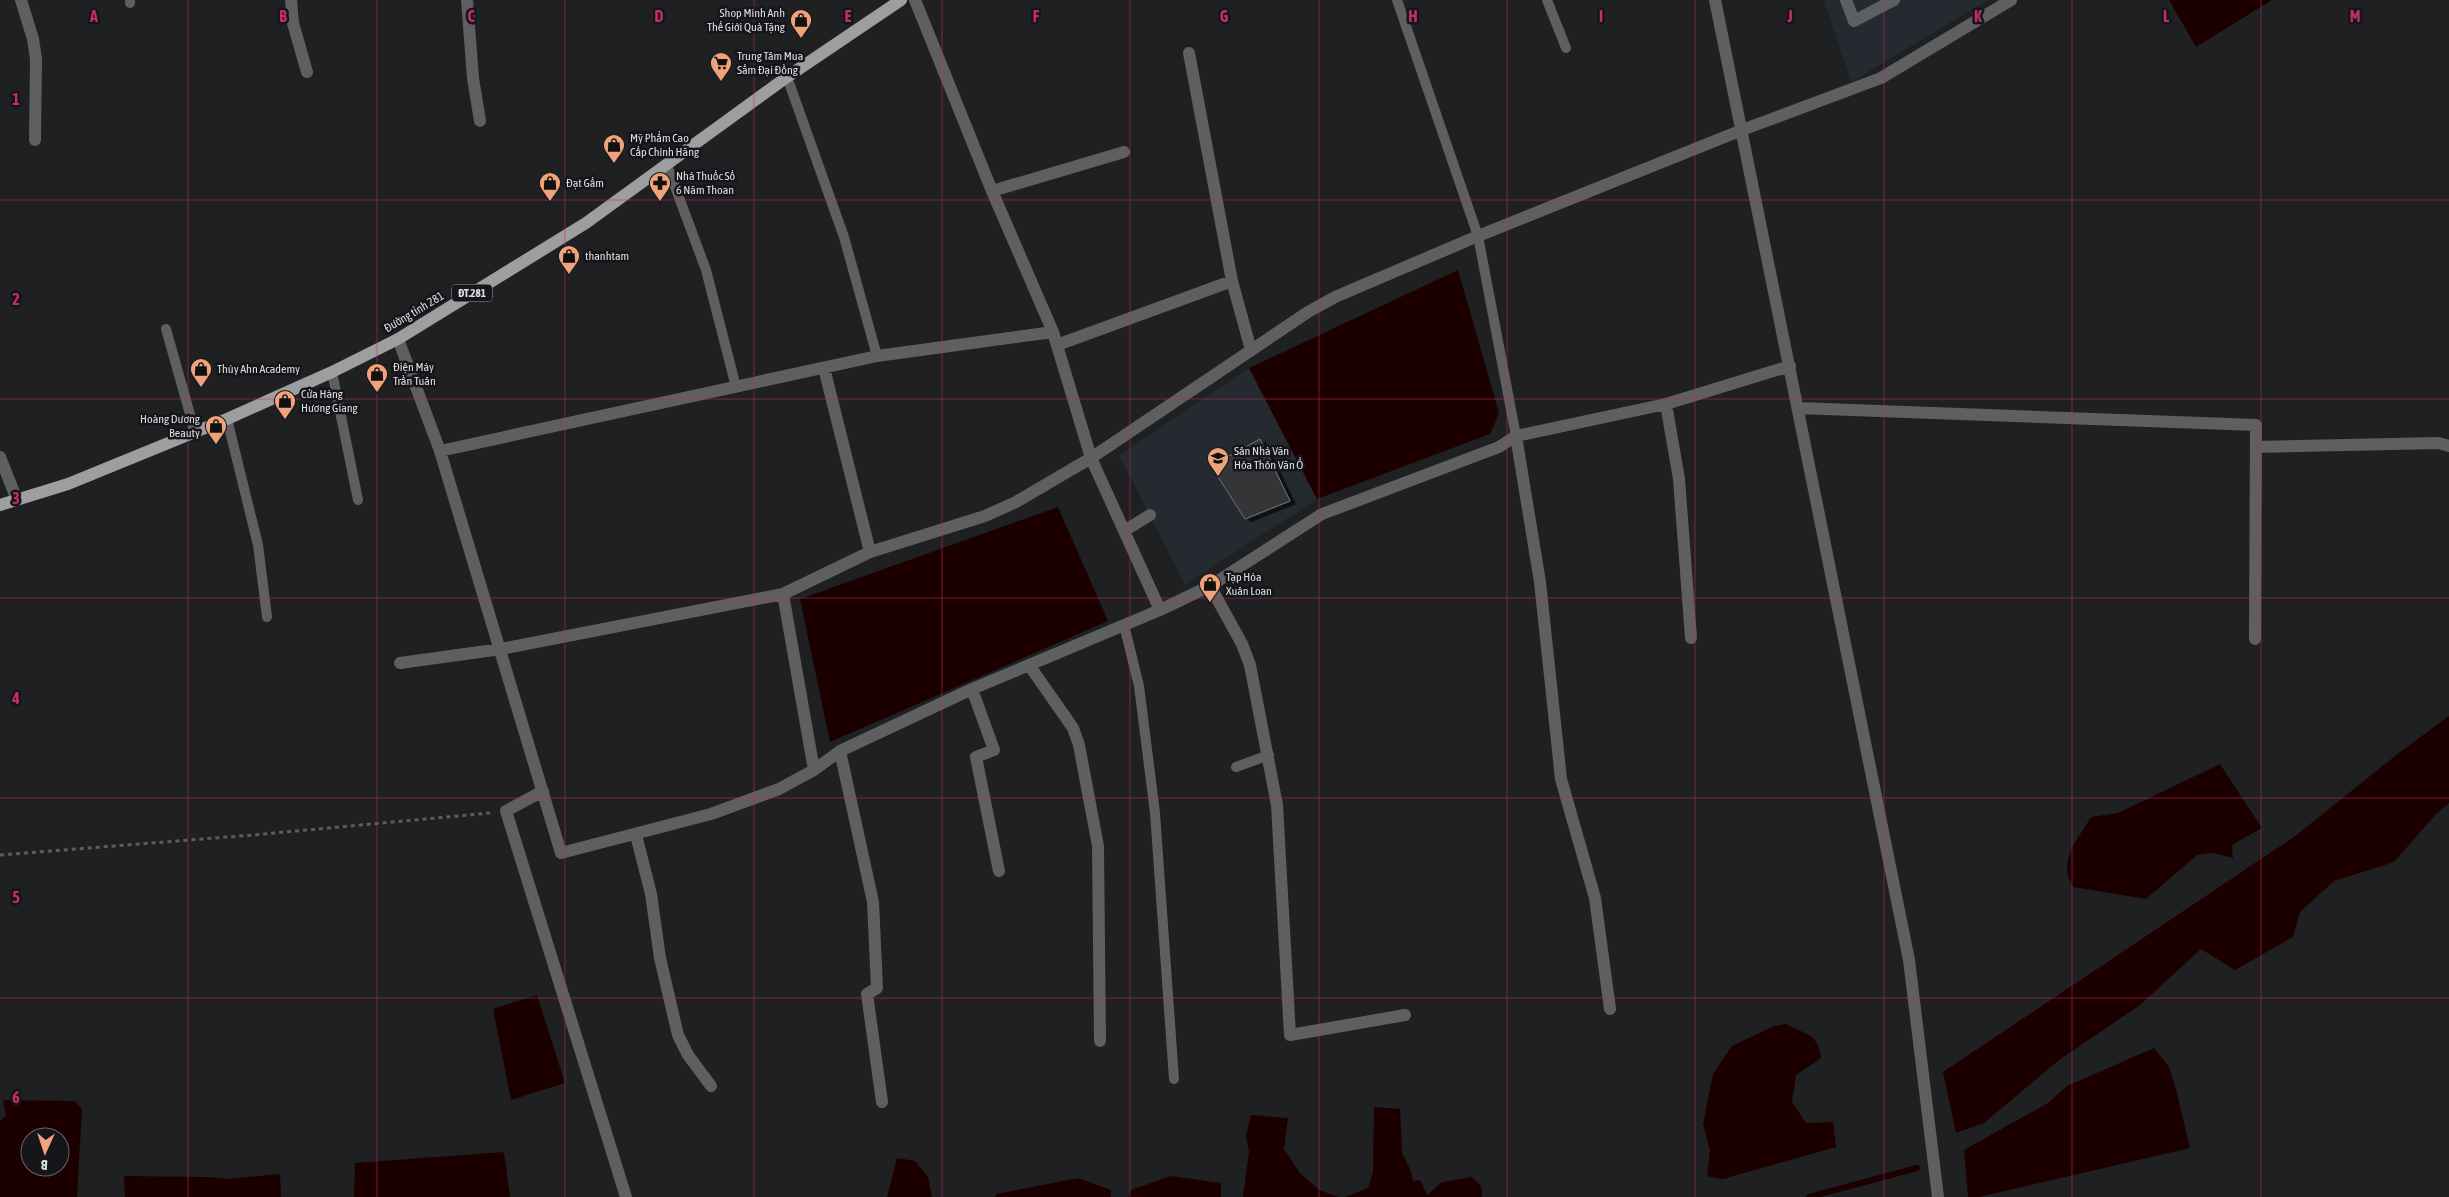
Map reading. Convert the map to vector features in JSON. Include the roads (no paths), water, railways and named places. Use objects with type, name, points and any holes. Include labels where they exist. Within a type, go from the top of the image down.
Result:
[{"type":"main road","name":"Đường tỉnh 281","points":[[0,505],[68,484],[227,419],[332,372],[398,339],[586,223],[787,77],[900,0]]},
{"type":"street","points":[[21,0],[36,60],[35,140]]},
{"type":"street","points":[[291,0],[293,23],[307,72]]},
{"type":"street","points":[[467,0],[473,78],[480,121]]},
{"type":"street","points":[[915,0],[992,191],[1053,332],[1091,458],[1160,610]]},
{"type":"street","points":[[1715,0],[1909,960],[1938,1197]]},
{"type":"street","points":[[1846,0],[1854,21],[1894,0]]},
{"type":"street","points":[[400,663],[501,649],[783,594],[870,552],[985,516],[1016,502],[1091,458],[1250,350],[1308,312],[1335,297],[1478,236],[1742,130],[1881,78],[2011,0]]},
{"type":"street","points":[[1189,53],[1232,281],[1250,350]]},
{"type":"street","points":[[992,191],[1124,152]]},
{"type":"street","points":[[1057,345],[1232,281]]},
{"type":"street","points":[[440,451],[877,356],[1053,332]]},
{"type":"street","points":[[398,339],[440,451],[561,853],[711,814],[779,789],[814,770],[840,751],[972,689],[1160,610],[1210,586],[1322,514],[1499,447],[1516,436],[1666,404],[1790,366]]},
{"type":"street","points":[[824,368],[870,552]]},
{"type":"street","points":[[1666,404],[1678,469],[1691,638]]},
{"type":"street","points":[[1798,408],[2256,425],[2255,640]]},
{"type":"street","points":[[1516,436],[1540,582],[1561,779],[1596,898],[1610,1009]]},
{"type":"street","points":[[2256,447],[2439,443],[2449,446]]},
{"type":"street","points":[[0,456],[17,500]]},
{"type":"street","points":[[1124,531],[1150,516]]},
{"type":"street","points":[[1210,586],[1242,644],[1250,665],[1269,756],[1277,805],[1290,1035],[1405,1015]]},
{"type":"street","points":[[783,594],[814,770]]},
{"type":"street","points":[[1029,665],[1073,728],[1079,745],[1098,846],[1100,1041]]},
{"type":"street","points":[[972,689],[994,750],[976,757],[999,871]]},
{"type":"street","points":[[840,751],[875,920],[877,988],[867,994],[882,1102]]},
{"type":"street","points":[[543,791],[506,811],[626,1197]]},
{"type":"street","points":[[636,835],[651,894],[660,958],[678,1035],[688,1055],[710,1086]]},
{"type":"lane","points":[[1398,0],[1478,236],[1516,436]]},
{"type":"lane","points":[[1547,0],[1566,48]]},
{"type":"lane","points":[[787,77],[844,237],[877,356]]},
{"type":"lane","points":[[667,165],[706,270],[736,387]]},
{"type":"lane","points":[[166,329],[195,432]]},
{"type":"lane","points":[[332,372],[358,500]]},
{"type":"lane","points":[[227,419],[258,545],[267,617]]},
{"type":"lane","points":[[1124,625],[1139,686],[1155,813],[1174,1079]]},
{"type":"lane","points":[[1236,767],[1269,756]]},
{"type":"waterway","points":[[1809,1197],[1917,1168]]},
{"type":"place","name":"Shop Minh Anh Thế Giới Quà Tặng","points":[[801,39]]},
{"type":"place","name":"Trung Tâm Mua Sắm Đại Đồng","points":[[721,82]]},
{"type":"place","name":"Mỹ Phẩm Cao Cấp Chính Hãng","points":[[614,164]]},
{"type":"place","name":"Đạt Gấm","points":[[550,202]]},
{"type":"place","name":"Nhà Thuốc Số 6 Năm Thoan","points":[[660,202]]},
{"type":"place","name":"thanhtam","points":[[569,275]]},
{"type":"place","name":"Thúy Ahn Academy","points":[[201,388]]},
{"type":"place","name":"Điện Máy Trần Tuân","points":[[377,393]]},
{"type":"place","name":"Cửa Hàng Hương Giang","points":[[285,420]]},
{"type":"place","name":"Hoàng Dương Beauty","points":[[216,445]]},
{"type":"place","name":"Sân Nhà Văn Hóa Thôn Văn Ổ","points":[[1218,477]]},
{"type":"place","name":"Tạp Hóa Xuân Loan","points":[[1210,603]]}]
